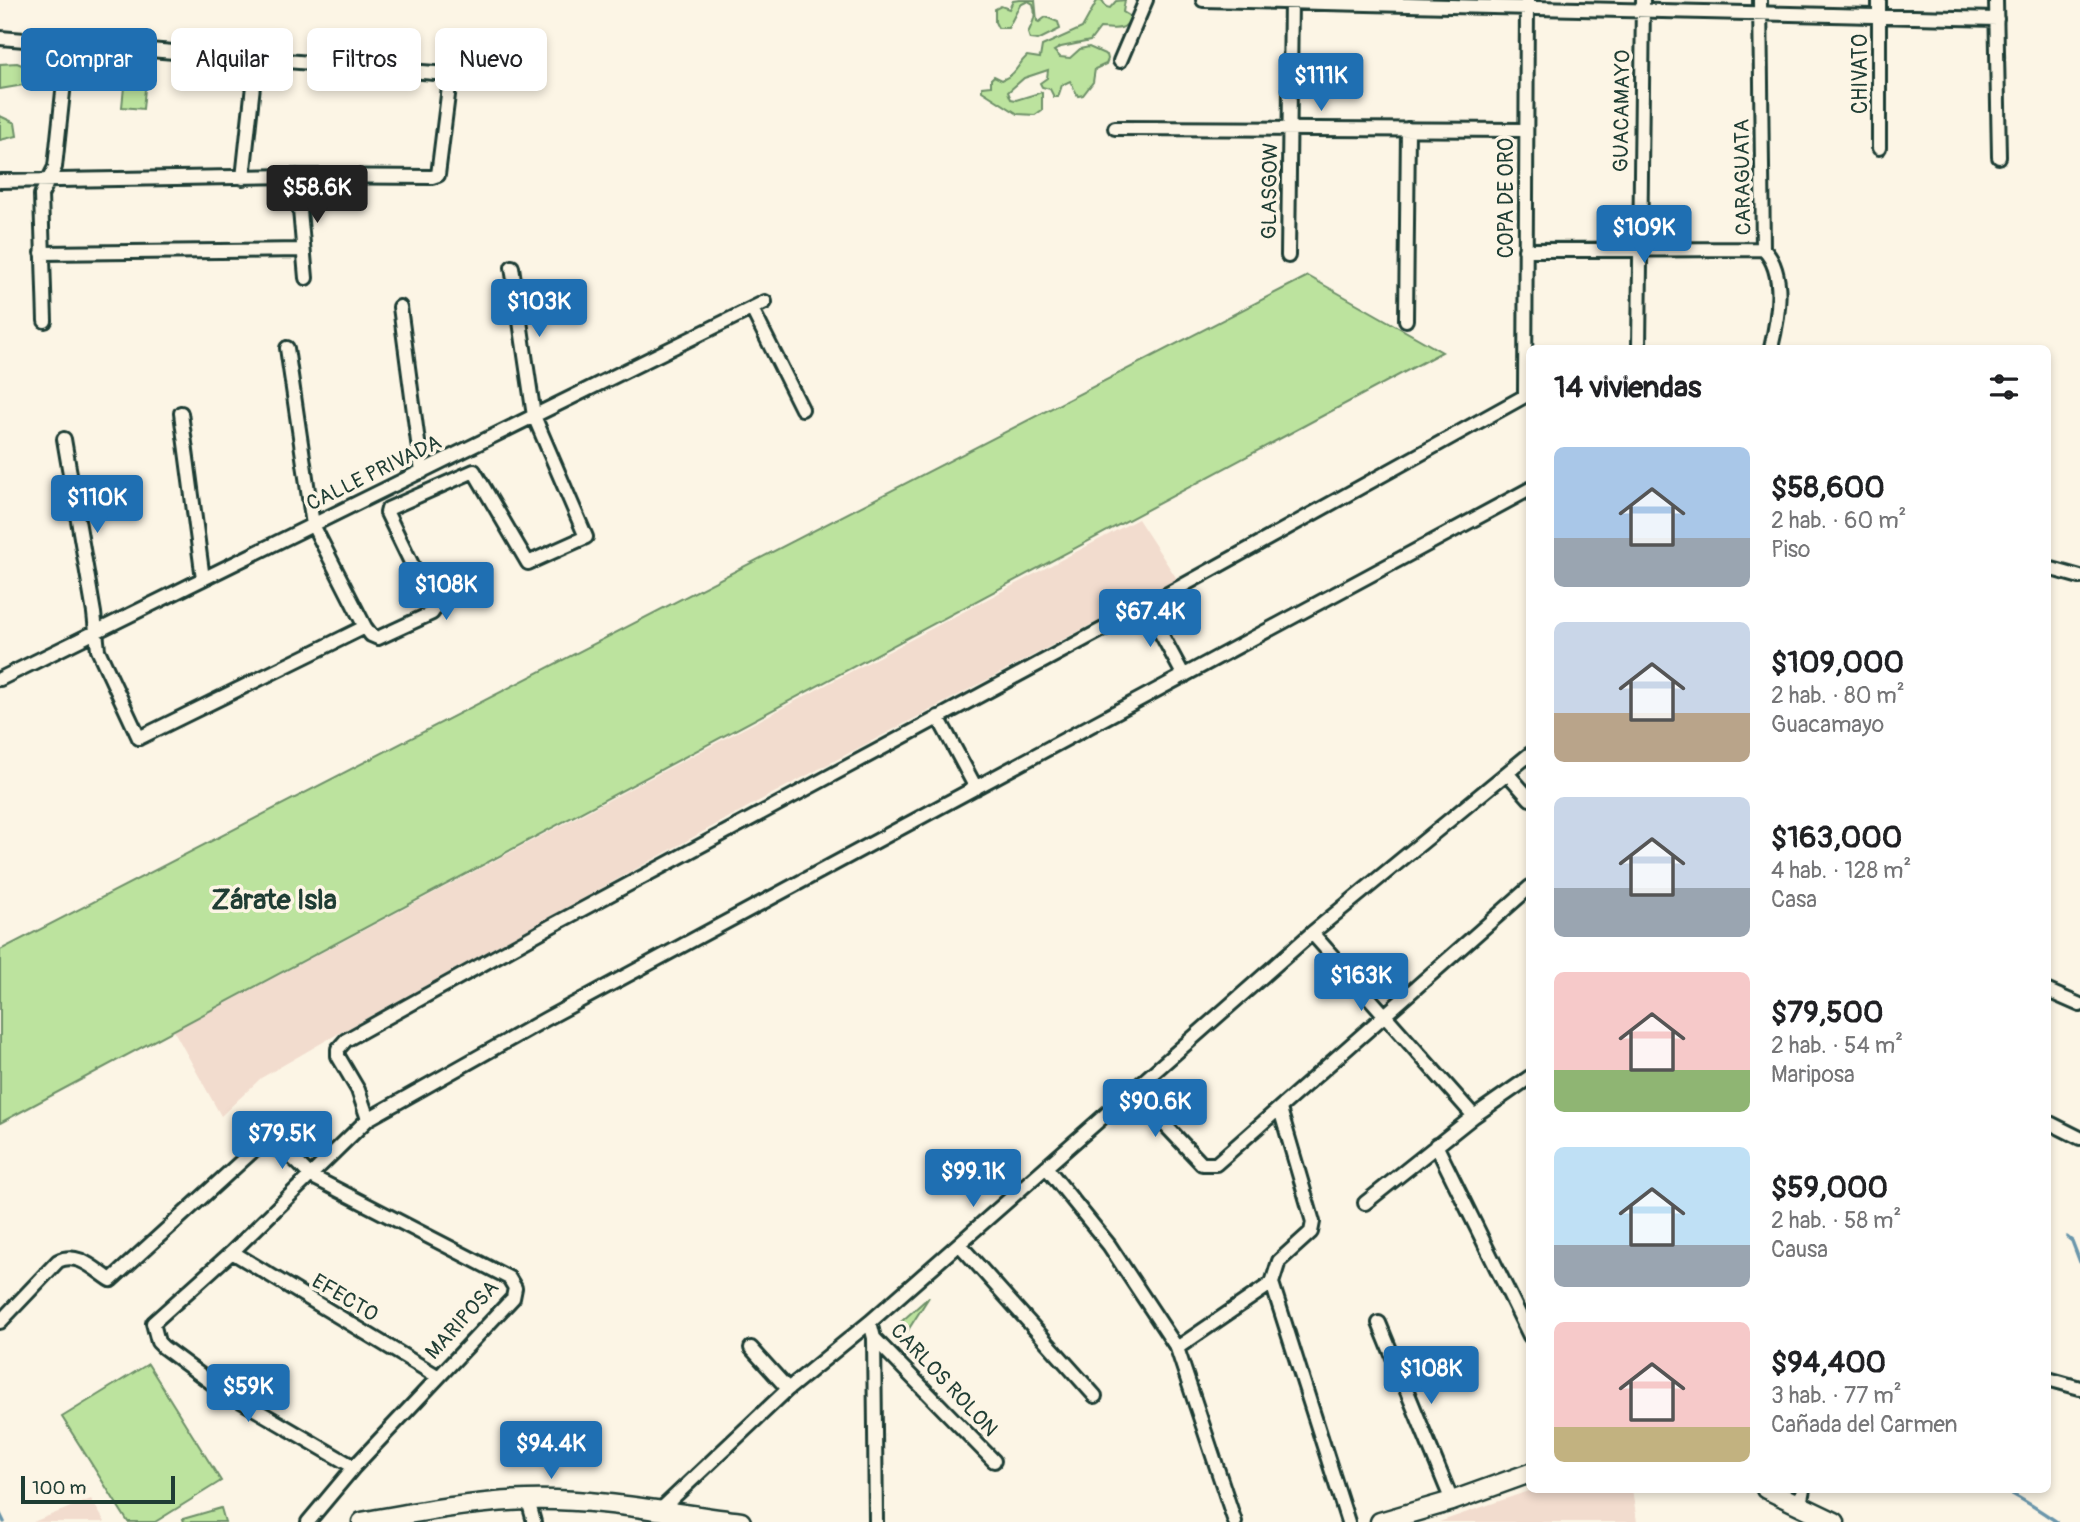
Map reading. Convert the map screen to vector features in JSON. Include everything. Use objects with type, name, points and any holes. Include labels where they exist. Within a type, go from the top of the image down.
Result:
[{"type":"street","points":[[1120,61],[1146,0]]},
{"type":"street","points":[[1203,0],[1760,7],[1879,16],[1997,19]]},
{"type":"street","name":"CHIVATO","points":[[1879,0],[1879,148]]},
{"type":"street","points":[[1997,0],[1999,157]]},
{"type":"street","name":"GLASGOW","points":[[1289,256],[1291,1]]},
{"type":"street","name":"COPA DE ORO","points":[[1526,345],[1527,4]]},
{"type":"street","name":"GUACAMAYO","points":[[1639,345],[1643,5]]},
{"type":"street","name":"CARAGUATA","points":[[1760,7],[1763,249],[1770,256],[1777,273],[1776,320],[1772,345]]},
{"type":"street","points":[[0,38],[21,40]]},
{"type":"street","points":[[0,181],[438,175],[449,76],[447,74],[293,61]]},
{"type":"street","points":[[45,321],[41,195],[55,167],[63,91]]},
{"type":"street","points":[[243,178],[252,91]]},
{"type":"street","points":[[1115,128],[1526,130]]},
{"type":"street","points":[[1406,320],[1408,130]]},
{"type":"street","points":[[297,176],[306,278]]},
{"type":"street","points":[[1525,250],[1763,249]]},
{"type":"street","points":[[42,253],[303,250]]},
{"type":"street","points":[[287,348],[313,525],[365,628],[378,638],[434,611],[387,510],[471,471],[476,472],[528,563],[585,538],[534,416],[512,267]]},
{"type":"street","name":"CALLE PRIVADA","points":[[0,679],[95,635],[765,302]]},
{"type":"street","points":[[400,307],[422,471]]},
{"type":"street","points":[[752,309],[802,410]]},
{"type":"street","points":[[368,1119],[358,1090],[338,1056],[338,1049],[346,1040],[1526,401]]},
{"type":"street","points":[[181,413],[203,579]]},
{"type":"street","points":[[64,439],[98,650],[136,735],[141,738],[365,628]]},
{"type":"street","points":[[354,1467],[217,1387],[163,1347],[155,1334],[153,1323],[232,1252],[368,1119],[546,1019],[1526,491]]},
{"type":"street","points":[[2051,569],[2080,577]]},
{"type":"street","points":[[1146,606],[1184,676]]},
{"type":"street","points":[[938,717],[976,788]]},
{"type":"street","points":[[659,1511],[788,1389],[870,1322],[1312,933],[1526,757]]},
{"type":"street","points":[[1507,773],[1526,794]]},
{"type":"street","points":[[1133,1091],[1202,1164],[1216,1164],[1224,1160],[1526,891]]},
{"type":"street","points":[[1312,933],[1474,1116]]},
{"type":"street","points":[[2051,992],[2080,1005]]},
{"type":"street","points":[[1365,1203],[1436,1145],[1526,1080]]},
{"type":"street","points":[[1280,1109],[1312,1227],[1311,1232],[1279,1261],[1272,1283],[1348,1522]]},
{"type":"street","points":[[2051,1124],[2080,1138]]},
{"type":"street","points":[[1436,1145],[1526,1328]]},
{"type":"street","points":[[1,1318],[65,1257],[74,1257],[111,1280],[255,1149],[275,1147],[289,1155],[311,1176]]},
{"type":"street","points":[[1046,1167],[1108,1245],[1177,1348],[1234,1522]]},
{"type":"street","name":"MARIPOSA","points":[[308,1522],[354,1467],[515,1293],[513,1283],[500,1273],[311,1176]]},
{"type":"street","points":[[958,1244],[1095,1395]]},
{"type":"street","name":"EFECTO","points":[[232,1252],[438,1376]]},
{"type":"street","points":[[1177,1348],[1272,1283]]},
{"type":"street","name":"CARLOS ROLON","points":[[870,1322],[874,1338],[994,1461]]},
{"type":"street","points":[[1379,1323],[1452,1501]]},
{"type":"street","points":[[874,1338],[876,1522]]},
{"type":"street","points":[[751,1348],[788,1389]]},
{"type":"street","points":[[2051,1379],[2080,1388]]},
{"type":"street","points":[[1380,1522],[1452,1501],[1526,1474]]},
{"type":"street","points":[[1784,1493],[1802,1497],[1835,1522]]},
{"type":"street","points":[[528,1500],[534,1522]]},
{"type":"street","points":[[362,1522],[455,1505],[528,1500],[582,1502],[741,1522]]},
{"type":"shaded area","points":[[1138,519],[1177,579],[755,803],[325,1041],[261,1078],[221,1116],[174,1031]]},
{"type":"shaded area","points":[[1526,1492],[1633,1493],[1637,1522],[1439,1522]]},
{"type":"shaded area","points":[[91,1499],[105,1522],[33,1522]]},
{"type":"green space","points":[[1035,0],[1037,21],[1046,17],[1058,22],[1060,29],[1038,40],[1030,39],[1028,33],[1035,12],[1033,4],[1028,1],[1020,5],[1008,28],[998,28],[995,9],[1001,6],[1009,9],[1013,1]]},
{"type":"green space","points":[[1102,0],[1106,7],[1110,8],[1116,1],[1125,0],[1123,12],[1131,17],[1129,22],[1122,28],[1100,28],[1090,41],[1054,51],[1060,57],[1070,58],[1080,49],[1089,47],[1107,55],[1106,64],[1095,69],[1093,82],[1083,95],[1078,96],[1070,81],[1062,85],[1058,97],[1054,97],[1050,89],[1042,87],[1040,83],[1047,78],[1048,70],[1024,78],[1008,92],[1011,99],[1016,100],[1042,92],[1042,110],[1035,115],[1018,114],[982,91],[982,87],[991,86],[994,76],[1002,80],[1014,72],[1027,56],[1040,58],[1042,46],[1082,28],[1097,1]]},
{"type":"green space","points":[[0,64],[21,65],[21,86],[0,89]]},
{"type":"green space","points":[[124,91],[145,91],[143,109],[122,107]]},
{"type":"green space","points":[[0,116],[15,123],[17,136],[0,140]]},
{"type":"green space","points":[[1308,276],[1442,352],[0,1123],[0,950]]},
{"type":"green space","points":[[929,1297],[903,1338],[894,1328]]},
{"type":"green space","points":[[148,1364],[221,1481],[155,1522],[128,1522],[62,1417]]},
{"type":"green space","points":[[221,1508],[225,1522],[184,1522],[183,1519]]},
{"type":"waterway","points":[[2067,1237],[2072,1241],[2080,1262]]},
{"type":"waterway","points":[[2010,1493],[2057,1522]]},
{"type":"waterway","points":[[0,1514],[4,1522]]},
{"type":"district","name":"Zárate Isla","points":[[274,900]]}]
